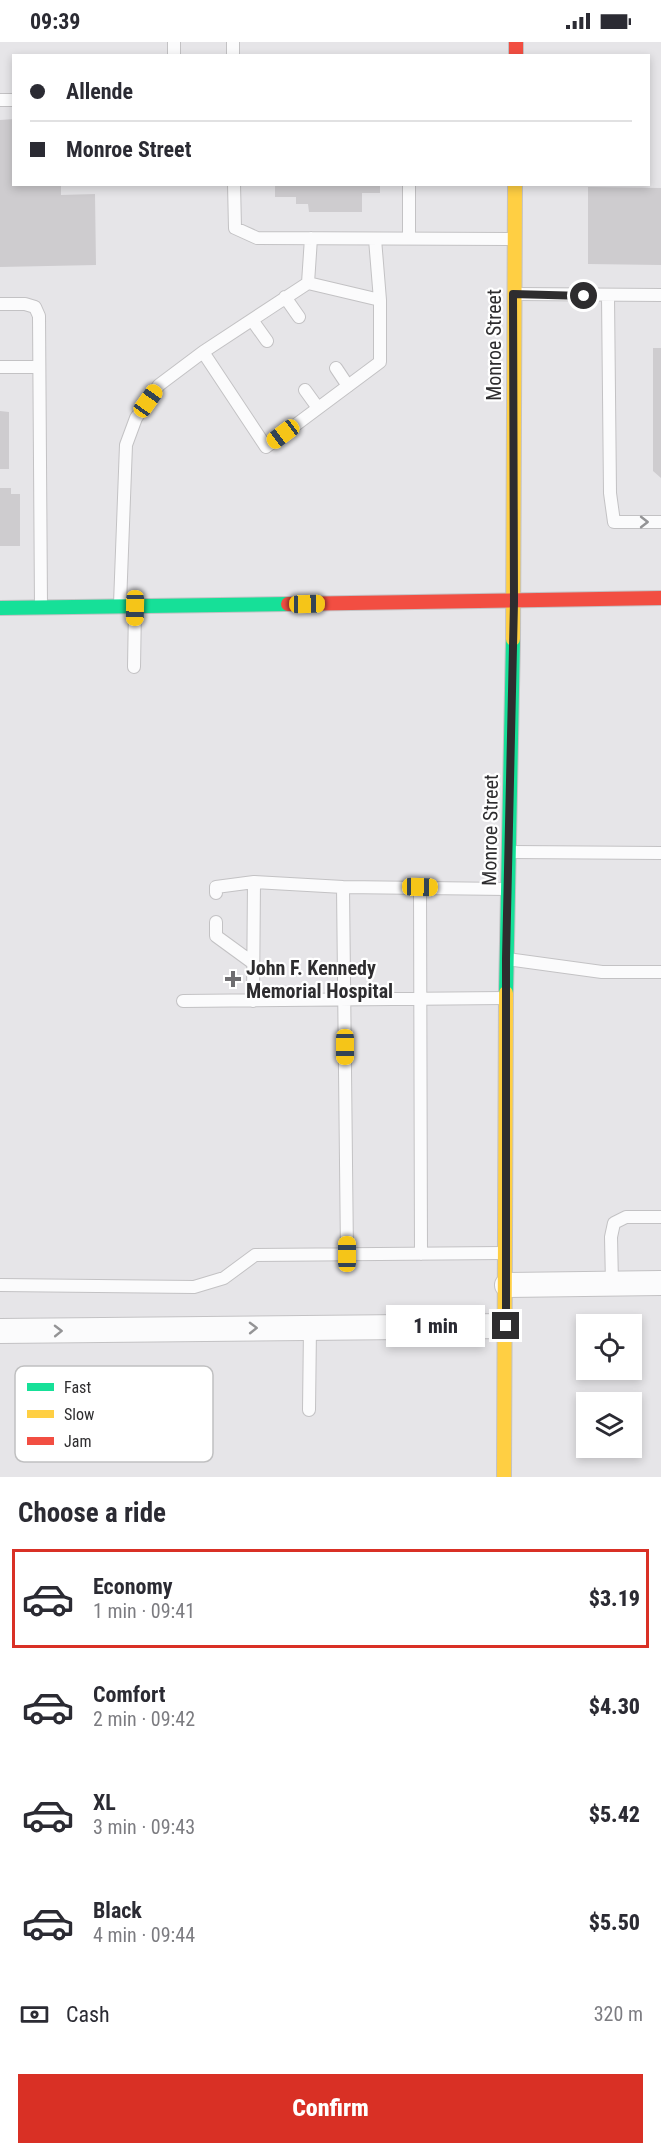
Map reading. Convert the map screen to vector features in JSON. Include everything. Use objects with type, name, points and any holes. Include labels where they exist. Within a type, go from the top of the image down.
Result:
[{"type":"main road","name":"Monroe Street","points":[[504,1477],[507,1285],[506,959],[514,602],[514,186]]},
{"type":"main road","points":[[0,609],[661,598]]},
{"type":"street","points":[[507,1285],[661,1283]]},
{"type":"street","points":[[0,1331],[506,1326]]},
{"type":"lane","points":[[234,186],[235,228],[257,238],[514,239]]},
{"type":"lane","points":[[409,186],[409,239]]},
{"type":"lane","points":[[308,283],[311,238]]},
{"type":"lane","points":[[203,352],[266,447],[380,362],[380,300],[375,239]]},
{"type":"lane","points":[[120,608],[126,445],[136,418],[159,385],[203,352],[308,283],[380,300]]},
{"type":"lane","points":[[513,294],[661,295]]},
{"type":"lane","points":[[608,296],[609,493],[614,522],[661,522]]},
{"type":"lane","points":[[285,297],[299,317]]},
{"type":"lane","points":[[0,304],[26,304],[35,307],[39,316],[41,609]]},
{"type":"lane","points":[[252,320],[267,341]]},
{"type":"lane","points":[[0,367],[39,367]]},
{"type":"lane","points":[[336,368],[348,386]]},
{"type":"lane","points":[[305,390],[318,408]]},
{"type":"lane","points":[[134,667],[135,608]]},
{"type":"lane","points":[[509,852],[661,853]]},
{"type":"lane","points":[[216,893],[216,887],[254,882],[343,887],[508,889]]},
{"type":"lane","points":[[253,1001],[254,882]]},
{"type":"lane","points":[[343,887],[347,1254]]},
{"type":"lane","points":[[420,887],[421,1254]]},
{"type":"lane","points":[[216,922],[216,936],[253,963]]},
{"type":"lane","points":[[506,959],[602,972],[661,972]]},
{"type":"lane","points":[[183,1001],[506,998]]},
{"type":"lane","points":[[612,1283],[611,1237],[614,1223],[626,1217],[661,1217]]},
{"type":"lane","points":[[0,1286],[194,1287],[224,1278],[255,1255],[506,1253]]},
{"type":"lane","points":[[309,1410],[310,1328]]},
{"type":"lane","points":[[504,1461],[518,1477]]},
{"type":"building","points":[[12,119],[12,186],[61,186],[61,195],[95,194],[96,265],[0,267],[0,120]]},
{"type":"building","points":[[275,186],[380,186],[380,193],[362,193],[362,212],[309,212],[308,204],[296,204],[296,197],[275,197]]},
{"type":"building","points":[[588,187],[661,188],[661,265],[588,264]]},
{"type":"building","points":[[653,348],[661,348],[661,478],[653,471]]},
{"type":"building","points":[[0,411],[9,412],[9,469],[0,469]]},
{"type":"building","points":[[0,488],[11,488],[11,494],[20,494],[20,546],[0,546]]},
{"type":"traffic: fast","points":[[0,608],[288,604]]},
{"type":"traffic: fast","points":[[506,993],[513,639]]},
{"type":"traffic: slow","points":[[513,639],[515,186]]},
{"type":"traffic: slow","points":[[504,1477],[506,993]]},
{"type":"traffic: jam","points":[[516,42],[516,54]]},
{"type":"traffic: jam","points":[[288,604],[661,598]]},
{"type":"place","name":"John F. Kennedy Memorial Hospital","points":[[233,979]]},
{"type":"route","points":[[506,1326],[506,959],[514,602],[513,294],[584,296]]}]
